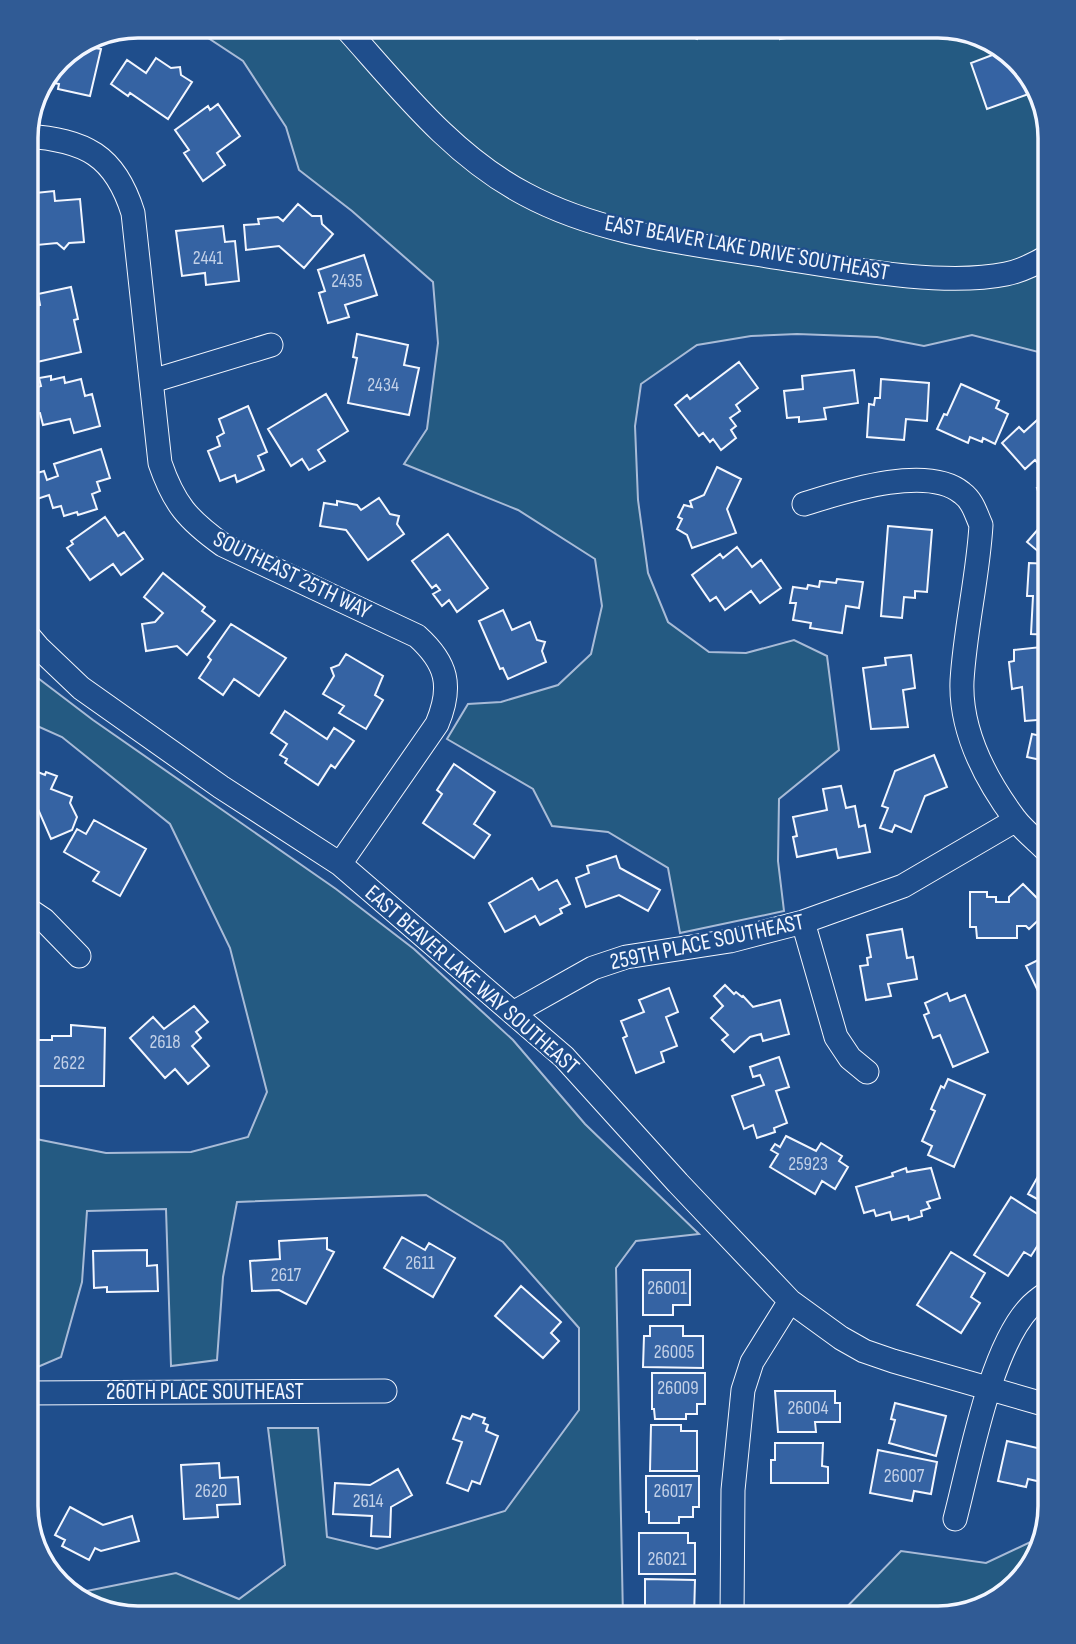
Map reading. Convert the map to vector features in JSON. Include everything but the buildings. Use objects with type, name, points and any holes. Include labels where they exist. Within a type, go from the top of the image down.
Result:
[{"type":"street","name":"EAST BEAVER LAKE DRIVE SOUTHEAST","points":[[355,38],[453,144],[491,173],[526,195],[601,225],[651,237],[906,275],[975,277],[1007,274],[1038,260]]},
{"type":"street","name":"SOUTHEAST 25TH WAY","points":[[39,137],[73,143],[98,155],[116,172],[126,192],[133,214],[160,463],[170,492],[203,531],[223,545],[417,636],[432,649],[442,666],[447,685],[445,705],[437,724],[340,864]]},
{"type":"street","points":[[152,381],[271,345]]},
{"type":"street","points":[[804,504],[876,483],[935,481],[962,493],[973,505],[981,525],[962,682],[964,714],[974,749],[1016,820],[1038,842]]},
{"type":"street","name":"EAST BEAVER LAKE WAY SOUTHEAST","points":[[39,649],[81,688],[220,787],[340,864],[564,1057],[790,1301],[841,1338],[864,1351],[1038,1402]]},
{"type":"street","name":"259TH PLACE SOUTHEAST","points":[[513,1013],[593,968],[626,957],[730,941],[803,922],[904,886],[1016,820]]},
{"type":"street","points":[[38,916],[79,956]]},
{"type":"street","points":[[803,922],[836,1037],[850,1058],[867,1072]]},
{"type":"street","points":[[732,1606],[733,1490],[743,1390],[752,1362],[790,1301]]},
{"type":"street","points":[[955,1519],[989,1388],[1009,1340],[1029,1308],[1038,1301]]},
{"type":"street","name":"260TH PLACE SOUTHEAST","points":[[38,1393],[385,1391]]},
{"type":"shaded area","points":[[208,38],[944,39],[970,44],[993,55],[1013,73],[1024,88],[1034,113],[1038,138],[1038,352],[972,335],[924,346],[877,337],[797,334],[751,336],[697,345],[641,384],[635,426],[638,500],[648,573],[668,622],[709,652],[746,653],[794,640],[827,656],[839,750],[779,799],[778,861],[784,911],[680,933],[668,868],[608,832],[552,826],[533,789],[447,739],[468,704],[501,702],[558,685],[591,654],[602,606],[595,559],[518,510],[404,464],[427,429],[438,343],[433,282],[352,211],[299,170],[286,127],[243,61]]},
{"type":"shaded area","points":[[39,679],[93,720],[336,889],[414,949],[513,1040],[585,1124],[699,1234],[636,1241],[616,1268],[623,1606],[132,1605],[106,1600],[87,1591],[176,1573],[239,1599],[285,1565],[268,1428],[318,1428],[327,1537],[377,1549],[505,1511],[579,1410],[579,1328],[503,1242],[426,1195],[237,1202],[223,1277],[217,1360],[171,1366],[166,1209],[87,1211],[82,1282],[61,1357],[38,1367],[38,1139],[106,1153],[191,1152],[248,1137],[267,1092],[230,948],[170,824],[62,737],[39,727]]},
{"type":"shaded area","points":[[1031,1542],[1024,1556],[1008,1576],[976,1598],[938,1606],[848,1606],[901,1551],[986,1563]]}]
